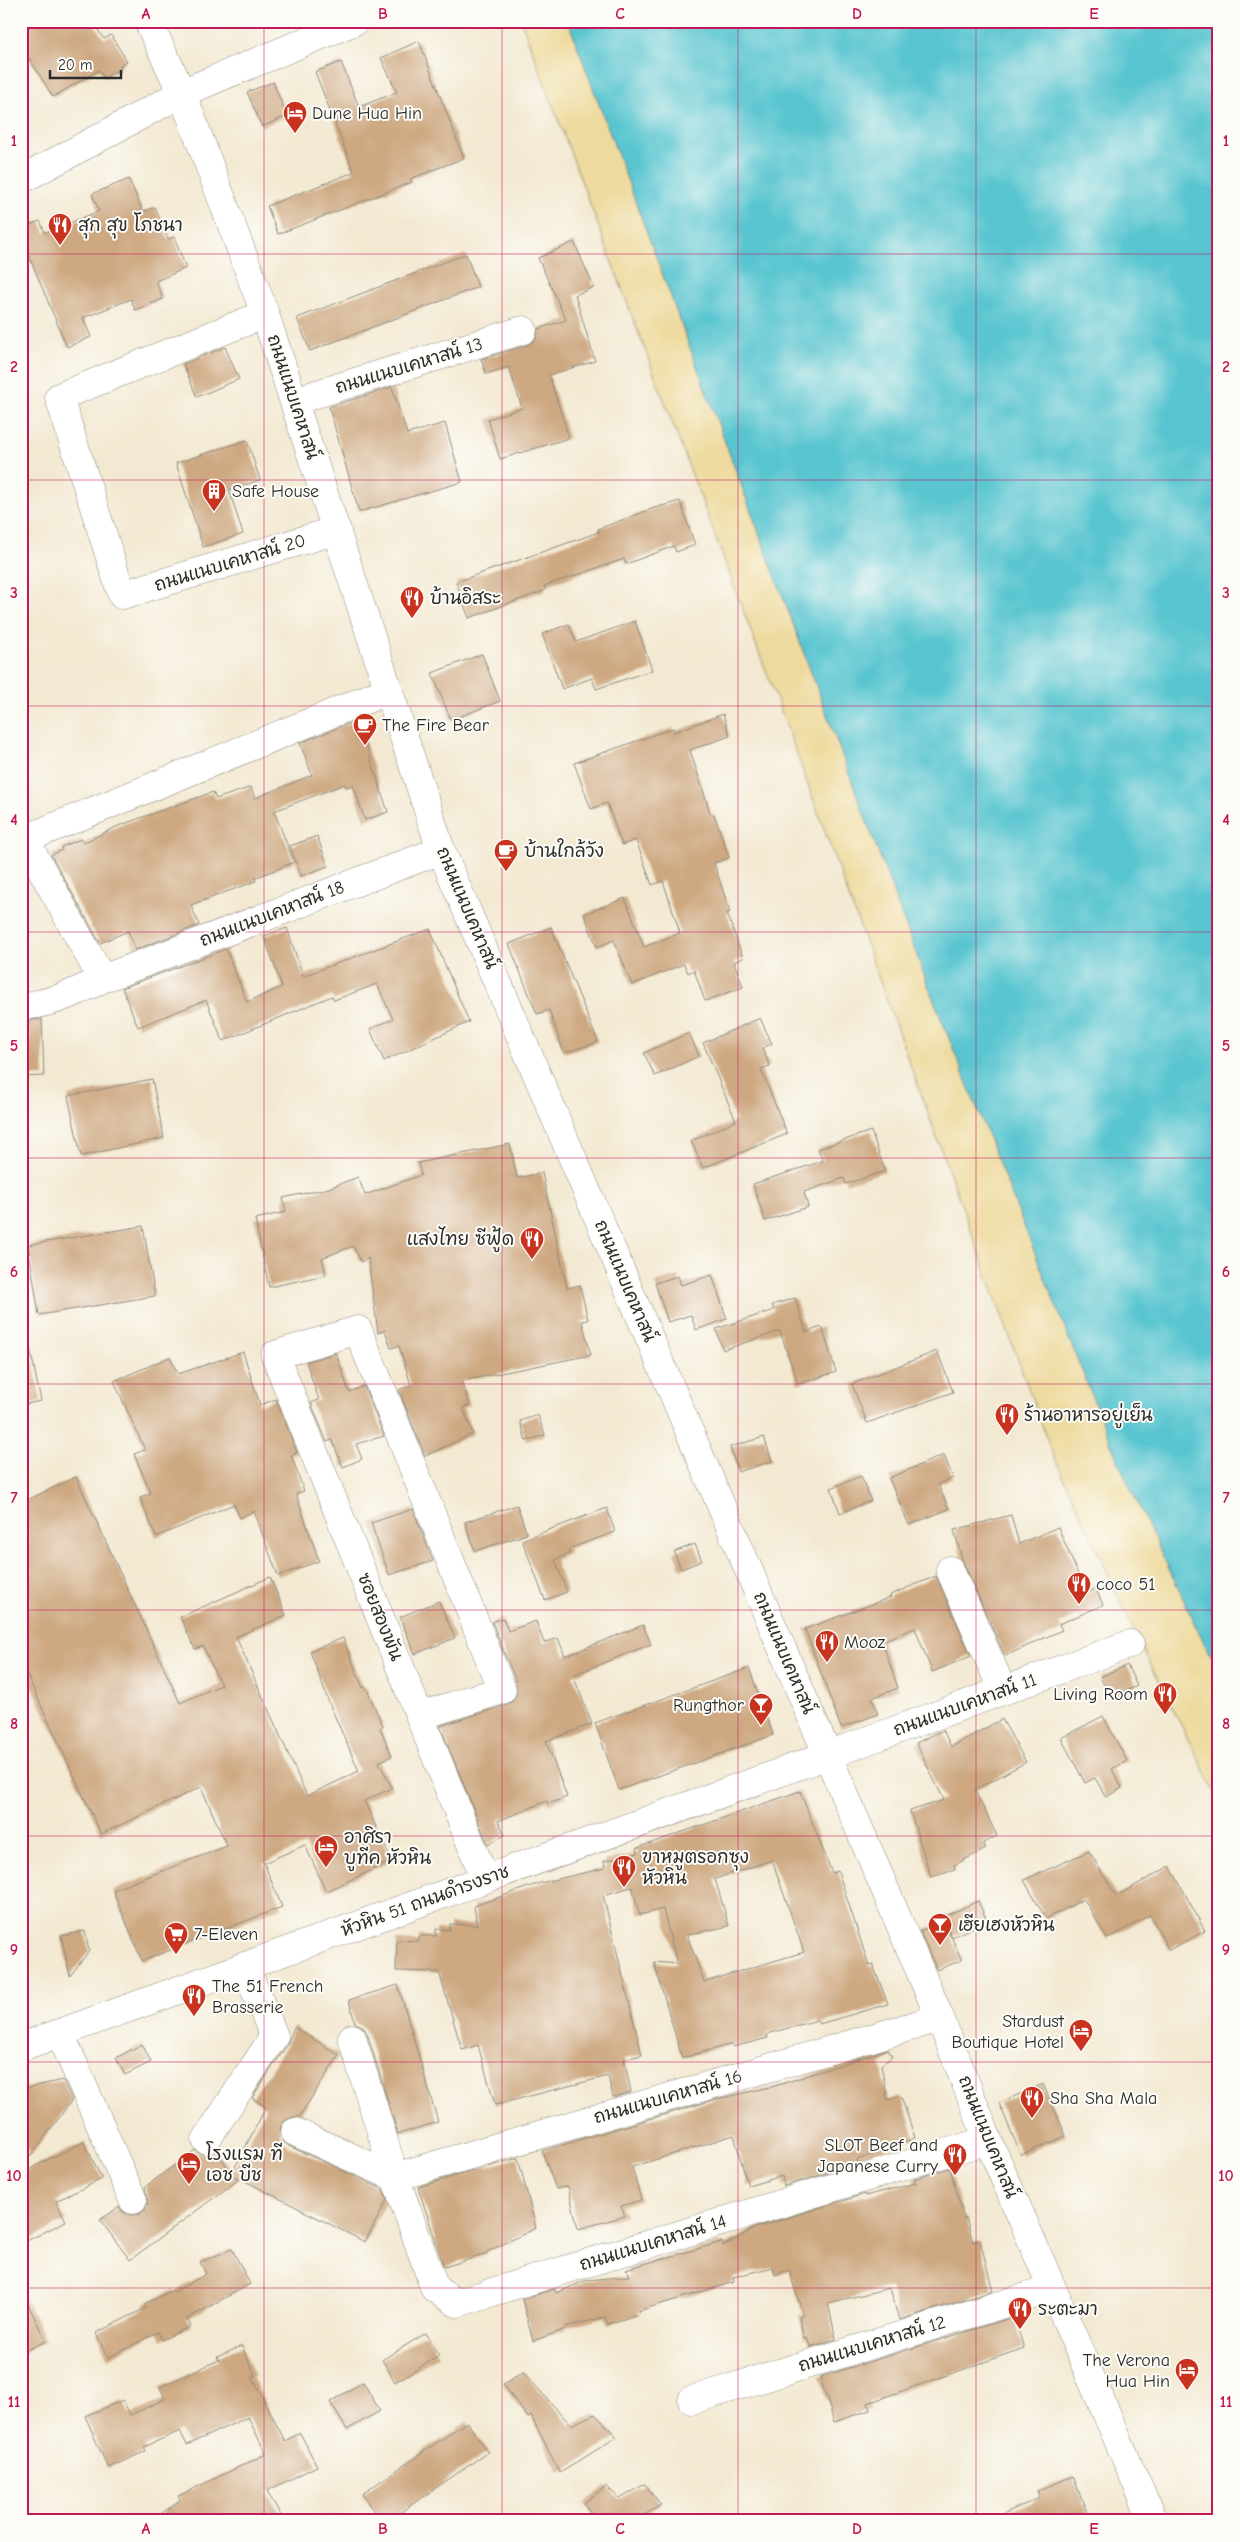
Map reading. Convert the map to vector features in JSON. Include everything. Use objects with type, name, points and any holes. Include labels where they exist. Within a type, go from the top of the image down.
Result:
[{"type":"street","name":"ถนนแนบเคหาสน์","points":[[148,21],[182,93],[266,314],[441,850],[940,2018],[988,2140],[1153,2521]]},
{"type":"street","points":[[21,180],[182,93],[355,21]]},
{"type":"street","name":"ถนนแนบเคหาสน์ 20","points":[[266,314],[59,397],[122,595],[337,530]]},
{"type":"street","name":"ถนนแนบเคหาสน์ 13","points":[[294,401],[523,330]]},
{"type":"street","points":[[102,979],[23,835],[389,690]]},
{"type":"street","name":"ถนนแนบเคหาสน์ 18","points":[[21,1006],[80,991],[102,979],[441,850]]},
{"type":"street","name":"ซอยสองพัน","points":[[420,1716],[502,1690],[358,1330],[275,1355],[485,1879]]},
{"type":"street","points":[[950,1570],[1003,1691]]},
{"type":"street","name":"ถนนแนบเคหาสน์ 11","points":[[828,1755],[1130,1644]]},
{"type":"street","name":"หัวหิน 51 ถนนดำรงราช","points":[[21,2046],[828,1755]]},
{"type":"street","points":[[206,2140],[274,2036],[245,1966]]},
{"type":"street","name":"ถนนแนบเคหาสน์ 16","points":[[395,2177],[940,2018]]},
{"type":"street","points":[[60,2033],[133,2200]]},
{"type":"street","name":"ถนนแนบเคหาสน์ 14","points":[[352,2038],[395,2177],[435,2289],[457,2303],[988,2140]]},
{"type":"street","points":[[295,2132],[395,2177]]},
{"type":"street","name":"ถนนแนบเคหาสน์ 12","points":[[692,2400],[1052,2289]]},
{"type":"sand","points":[[521,21],[568,21],[929,988],[1120,1466],[1219,1674],[1219,1799],[1141,1646],[1051,1450],[777,700]]},
{"type":"water","points":[[568,21],[1219,21],[1219,1674],[1120,1466],[929,988]]},
{"type":"building","points":[[21,21],[92,21],[104,39],[111,35],[127,61],[120,65],[121,68],[104,78],[99,70],[53,97],[29,58],[21,63]]},
{"type":"building","points":[[419,41],[464,158],[410,179],[412,182],[278,234],[267,206],[354,172],[315,72],[341,62],[359,107],[397,92],[381,58]]},
{"type":"building","points":[[273,82],[287,116],[262,127],[247,92]]},
{"type":"building","points":[[129,179],[143,212],[155,207],[168,239],[174,237],[186,268],[156,281],[163,299],[135,310],[131,299],[83,318],[91,337],[67,347],[21,237],[21,228],[40,221],[45,233],[99,211],[92,194]]},
{"type":"building","points":[[574,242],[594,287],[575,295],[595,361],[549,375],[569,438],[500,459],[488,419],[522,408],[509,367],[486,374],[481,359],[528,345],[535,340],[538,329],[566,320],[538,258]]},
{"type":"building","points":[[466,254],[478,287],[310,351],[297,318]]},
{"type":"building","points":[[225,347],[239,379],[197,397],[183,364]]},
{"type":"building","points":[[392,387],[407,434],[445,423],[462,482],[359,512],[329,407]]},
{"type":"building","name":"Safe House","points":[[247,440],[260,480],[229,490],[243,534],[203,547],[176,463]]},
{"type":"building","points":[[680,501],[695,545],[676,552],[674,546],[626,564],[624,559],[544,586],[546,590],[469,618],[456,582],[599,532],[598,529],[654,508]]},
{"type":"building","points":[[635,621],[652,670],[596,689],[592,678],[562,689],[542,634],[569,624],[576,642]]},
{"type":"building","points":[[482,654],[500,701],[451,720],[432,673]]},
{"type":"building","points":[[723,714],[730,736],[690,750],[711,815],[714,814],[729,858],[714,863],[730,912],[727,913],[743,958],[734,962],[743,987],[705,1001],[694,970],[688,973],[684,964],[632,985],[614,940],[597,947],[584,914],[625,898],[644,947],[680,933],[663,881],[652,885],[636,840],[622,845],[607,803],[591,809],[574,763],[673,728],[674,732]]},
{"type":"building","points":[[358,720],[388,812],[365,820],[353,785],[346,787],[345,784],[274,811],[294,862],[255,878],[256,881],[191,905],[199,925],[135,950],[128,931],[100,943],[51,855],[62,850],[61,847],[81,839],[83,843],[118,826],[213,792],[216,799],[251,787],[255,798],[312,775],[300,743]]},
{"type":"building","points":[[317,836],[328,866],[301,876],[290,846]]},
{"type":"building","points":[[551,927],[598,1042],[564,1053],[549,1010],[537,1014],[509,944]]},
{"type":"building","points":[[287,928],[303,976],[430,929],[469,1022],[384,1061],[370,1029],[393,1019],[377,984],[334,1000],[332,996],[223,1041],[206,1000],[138,1027],[122,988],[226,949],[247,1002],[282,987],[264,936]]},
{"type":"building","points":[[760,1018],[772,1044],[762,1048],[770,1066],[761,1069],[787,1134],[703,1168],[691,1141],[736,1121],[703,1043]]},
{"type":"building","points":[[42,1019],[44,1076],[21,1077],[21,1021]]},
{"type":"building","points":[[689,1033],[699,1056],[655,1076],[644,1053]]},
{"type":"building","points":[[152,1079],[164,1138],[81,1156],[68,1096]]},
{"type":"building","points":[[871,1131],[885,1171],[846,1184],[844,1178],[804,1192],[808,1207],[765,1221],[753,1184],[823,1161],[818,1149]]},
{"type":"building","points":[[510,1144],[517,1178],[542,1173],[567,1288],[580,1285],[588,1320],[582,1321],[591,1355],[461,1381],[470,1405],[463,1408],[473,1434],[425,1456],[399,1390],[411,1385],[399,1346],[391,1348],[385,1330],[378,1333],[368,1258],[361,1262],[353,1246],[322,1258],[326,1275],[269,1287],[255,1219],[286,1212],[283,1198],[329,1188],[358,1177],[365,1195],[421,1175],[418,1163]]},
{"type":"building","points":[[143,1226],[155,1296],[39,1315],[28,1245]]},
{"type":"building","points":[[712,1275],[727,1319],[696,1330],[691,1315],[668,1322],[655,1283],[678,1276],[681,1285]]},
{"type":"building","points":[[795,1298],[806,1332],[822,1327],[836,1372],[798,1384],[780,1331],[723,1350],[716,1329],[774,1310],[772,1305]]},
{"type":"building","points":[[30,1348],[41,1401],[21,1405],[21,1349]]},
{"type":"building","points":[[937,1351],[953,1392],[867,1423],[852,1384]]},
{"type":"building","points":[[243,1352],[260,1405],[276,1399],[297,1453],[291,1455],[304,1491],[296,1494],[319,1561],[278,1576],[254,1511],[240,1518],[234,1504],[156,1537],[140,1497],[151,1493],[134,1454],[145,1450],[114,1381],[170,1357],[178,1374]]},
{"type":"building","points":[[336,1353],[349,1392],[364,1386],[384,1436],[356,1444],[362,1459],[343,1467],[332,1440],[327,1442],[311,1403],[319,1400],[306,1362]]},
{"type":"building","points":[[538,1415],[545,1435],[526,1441],[520,1421]]},
{"type":"building","points":[[764,1437],[772,1461],[738,1472],[730,1447]]},
{"type":"building","points":[[944,1455],[953,1478],[938,1484],[949,1509],[909,1525],[889,1478]]},
{"type":"building","points":[[861,1476],[871,1501],[840,1513],[831,1488]]},
{"type":"building","points":[[76,1477],[180,1703],[221,1685],[203,1646],[195,1649],[180,1617],[270,1577],[286,1615],[236,1637],[307,1796],[359,1771],[329,1703],[310,1651],[343,1638],[363,1688],[366,1687],[383,1726],[380,1728],[392,1756],[379,1762],[392,1788],[364,1801],[392,1861],[326,1891],[305,1845],[264,1863],[282,1907],[142,1961],[113,1890],[227,1846],[201,1787],[101,1834],[21,1662],[21,1503]]},
{"type":"building","points":[[517,1505],[527,1534],[475,1551],[465,1522]]},
{"type":"building","points":[[607,1508],[615,1532],[568,1549],[570,1553],[555,1560],[567,1592],[545,1600],[522,1540]]},
{"type":"building","points":[[413,1509],[433,1561],[389,1575],[371,1523]]},
{"type":"building","points":[[1011,1515],[1019,1544],[1058,1527],[1086,1593],[1096,1589],[1103,1605],[1059,1624],[1062,1630],[1005,1656],[963,1562],[954,1530]]},
{"type":"building","points":[[695,1544],[702,1561],[681,1569],[674,1552]]},
{"type":"building","points":[[936,1576],[971,1656],[932,1672],[915,1628],[882,1641],[898,1688],[872,1698],[878,1714],[841,1728],[805,1629],[891,1597],[890,1595]]},
{"type":"building","points":[[439,1601],[455,1638],[415,1654],[400,1617]]},
{"type":"building","points":[[503,1618],[508,1631],[536,1621],[544,1643],[558,1638],[565,1656],[643,1625],[651,1644],[573,1675],[592,1724],[546,1741],[567,1797],[548,1804],[547,1801],[498,1821],[505,1835],[488,1844],[440,1726],[507,1705],[514,1700],[517,1684],[492,1622]]},
{"type":"building","points":[[1127,1665],[1137,1686],[1111,1698],[1100,1677]]},
{"type":"building","points":[[749,1668],[773,1735],[619,1790],[595,1723]]},
{"type":"building","points":[[1103,1716],[1127,1761],[1112,1769],[1122,1788],[1106,1797],[1095,1778],[1085,1783],[1061,1738]]},
{"type":"building","points":[[1002,1719],[1026,1762],[975,1790],[997,1836],[983,1843],[986,1849],[954,1865],[955,1870],[931,1877],[910,1811],[944,1800],[916,1743],[943,1730],[951,1747]]},
{"type":"building","points":[[800,1791],[832,1873],[838,1871],[869,1966],[873,1965],[888,2004],[819,2024],[817,2020],[767,2034],[768,2038],[733,2047],[732,2044],[682,2058],[654,1962],[677,1964],[663,1909],[640,1915],[632,1887],[603,1895],[642,2055],[624,2059],[631,2092],[613,2097],[608,2076],[495,2105],[478,2045],[462,2050],[439,1972],[396,1971],[397,1940],[419,1941],[419,1936],[436,1936],[436,1929],[450,1930],[450,1924],[477,1925],[474,1906],[540,1883],[605,1868],[604,1861],[638,1853],[637,1848]],"holes":[[[772,1860],[804,1952],[704,1982],[687,1935],[729,1926],[715,1879]]]},
{"type":"building","points":[[1089,1851],[1116,1896],[1170,1866],[1205,1931],[1169,1950],[1150,1915],[1107,1939],[1084,1899],[1046,1919],[1024,1880]]},
{"type":"building","points":[[978,1901],[987,1921],[952,1937],[943,1917]]},
{"type":"building","name":"เฮียเฮงหัวหิน","points":[[944,1921],[962,1960],[937,1970],[920,1931]]},
{"type":"building","points":[[85,1931],[89,1951],[70,1976],[61,1936]]},
{"type":"building","points":[[398,1985],[438,2122],[398,2134],[367,2033],[362,2026],[355,2023],[349,2000]]},
{"type":"building","points":[[294,2027],[339,2055],[299,2117],[286,2120],[281,2126],[280,2134],[283,2141],[289,2146],[383,2189],[387,2200],[365,2242],[235,2176],[238,2180],[130,2260],[100,2220],[119,2207],[123,2212],[131,2215],[140,2214],[145,2210],[148,2202],[145,2187],[195,2150],[205,2156],[216,2151],[232,2173],[266,2107],[252,2098],[287,2045]]},
{"type":"building","points":[[142,2044],[151,2062],[125,2075],[116,2058]]},
{"type":"building","points":[[888,2049],[892,2057],[881,2065],[888,2100],[901,2096],[915,2138],[857,2160],[858,2164],[784,2186],[782,2176],[748,2186],[734,2135],[632,2167],[641,2200],[621,2206],[625,2216],[578,2229],[568,2186],[556,2189],[542,2151],[717,2099],[775,2086]]},
{"type":"building","points":[[63,2080],[72,2100],[31,2156],[21,2135],[21,2089]]},
{"type":"building","name":"Sha Sha Mala","points":[[1043,2084],[1066,2136],[1021,2155],[999,2103]]},
{"type":"building","points":[[84,2142],[102,2179],[56,2201],[66,2221],[21,2244],[21,2175]]},
{"type":"building","points":[[518,2158],[536,2228],[487,2252],[487,2254],[444,2267],[418,2187]]},
{"type":"building","points":[[950,2168],[964,2219],[966,2218],[973,2242],[980,2240],[993,2291],[899,2320],[890,2288],[828,2303],[836,2339],[810,2347],[807,2338],[804,2339],[799,2316],[803,2315],[789,2270],[775,2275],[773,2267],[733,2277],[734,2282],[638,2311],[639,2314],[608,2324],[605,2317],[565,2327],[566,2329],[533,2341],[522,2299],[555,2289],[556,2293],[587,2280],[629,2276],[626,2269],[722,2242],[723,2246],[755,2228],[865,2194],[865,2196],[916,2183],[914,2179]]},
{"type":"building","points":[[232,2249],[250,2284],[187,2319],[191,2326],[162,2340],[158,2332],[108,2358],[96,2333],[146,2308],[144,2304],[173,2290],[174,2292],[206,2274],[200,2262]]},
{"type":"building","points":[[21,2290],[46,2341],[21,2353]]},
{"type":"building","points":[[1014,2317],[1024,2348],[868,2403],[870,2410],[834,2422],[820,2377]]},
{"type":"building","points":[[426,2333],[439,2356],[395,2382],[382,2360]]},
{"type":"building","points":[[242,2346],[255,2376],[252,2377],[285,2441],[300,2433],[317,2466],[267,2491],[284,2521],[151,2521],[180,2500],[178,2496],[266,2454],[248,2417],[187,2445],[180,2431],[144,2447],[146,2451],[108,2468],[85,2416],[123,2400],[130,2415],[165,2399],[160,2387],[219,2360],[217,2357]]},
{"type":"building","points":[[523,2372],[571,2425],[595,2414],[617,2437],[560,2473],[531,2416],[528,2418],[503,2384]]},
{"type":"building","points":[[363,2382],[380,2411],[347,2430],[330,2402]]},
{"type":"building","points":[[467,2422],[488,2452],[388,2521],[380,2521],[362,2494]]},
{"type":"building","points":[[1073,2476],[1090,2521],[986,2521],[1040,2498],[1037,2491]]},
{"type":"building","points":[[645,2484],[661,2505],[634,2521],[597,2521],[584,2503],[606,2486],[620,2499]]},
{"type":"place","name":"Dune Hua Hin","points":[[295,134]]},
{"type":"place","name":"สุก สุข โภชนา","points":[[60,246]]},
{"type":"place","name":"Safe House","points":[[214,512]]},
{"type":"place","name":"บ้านอิสระ","points":[[412,619]]},
{"type":"place","name":"The Fire Bear","points":[[365,746]]},
{"type":"place","name":"บ้านใกล้วัง","points":[[506,872]]},
{"type":"place","name":"แสงไทย ซีฟู้ด","points":[[532,1260]]},
{"type":"place","name":"ร้านอาหารอยู่เย็น","points":[[1007,1436]]},
{"type":"place","name":"coco 51","points":[[1079,1605]]},
{"type":"place","name":"Mooz","points":[[827,1663]]},
{"type":"place","name":"Living Room","points":[[1165,1715]]},
{"type":"place","name":"Rungthor","points":[[761,1726]]},
{"type":"place","name":"อาศิรา บูทีค หัวหิน","points":[[326,1868]]},
{"type":"place","name":"ขาหมูตรอกซุง หัวหิน","points":[[624,1888]]},
{"type":"place","name":"เฮียเฮงหัวหิน","points":[[940,1946]]},
{"type":"place","name":"7-Eleven","points":[[176,1955]]},
{"type":"place","name":"The 51 French Brasserie","points":[[194,2017]]},
{"type":"place","name":"Stardust Boutique Hotel","points":[[1081,2052]]},
{"type":"place","name":"Sha Sha Mala","points":[[1032,2119]]},
{"type":"place","name":"SLOT Beef and Japanese Curry","points":[[955,2176]]},
{"type":"place","name":"โรงแรม ที เอช บีช","points":[[189,2185]]},
{"type":"place","name":"ระตะมา","points":[[1020,2330]]},
{"type":"place","name":"The Verona Hua Hin","points":[[1187,2391]]}]
